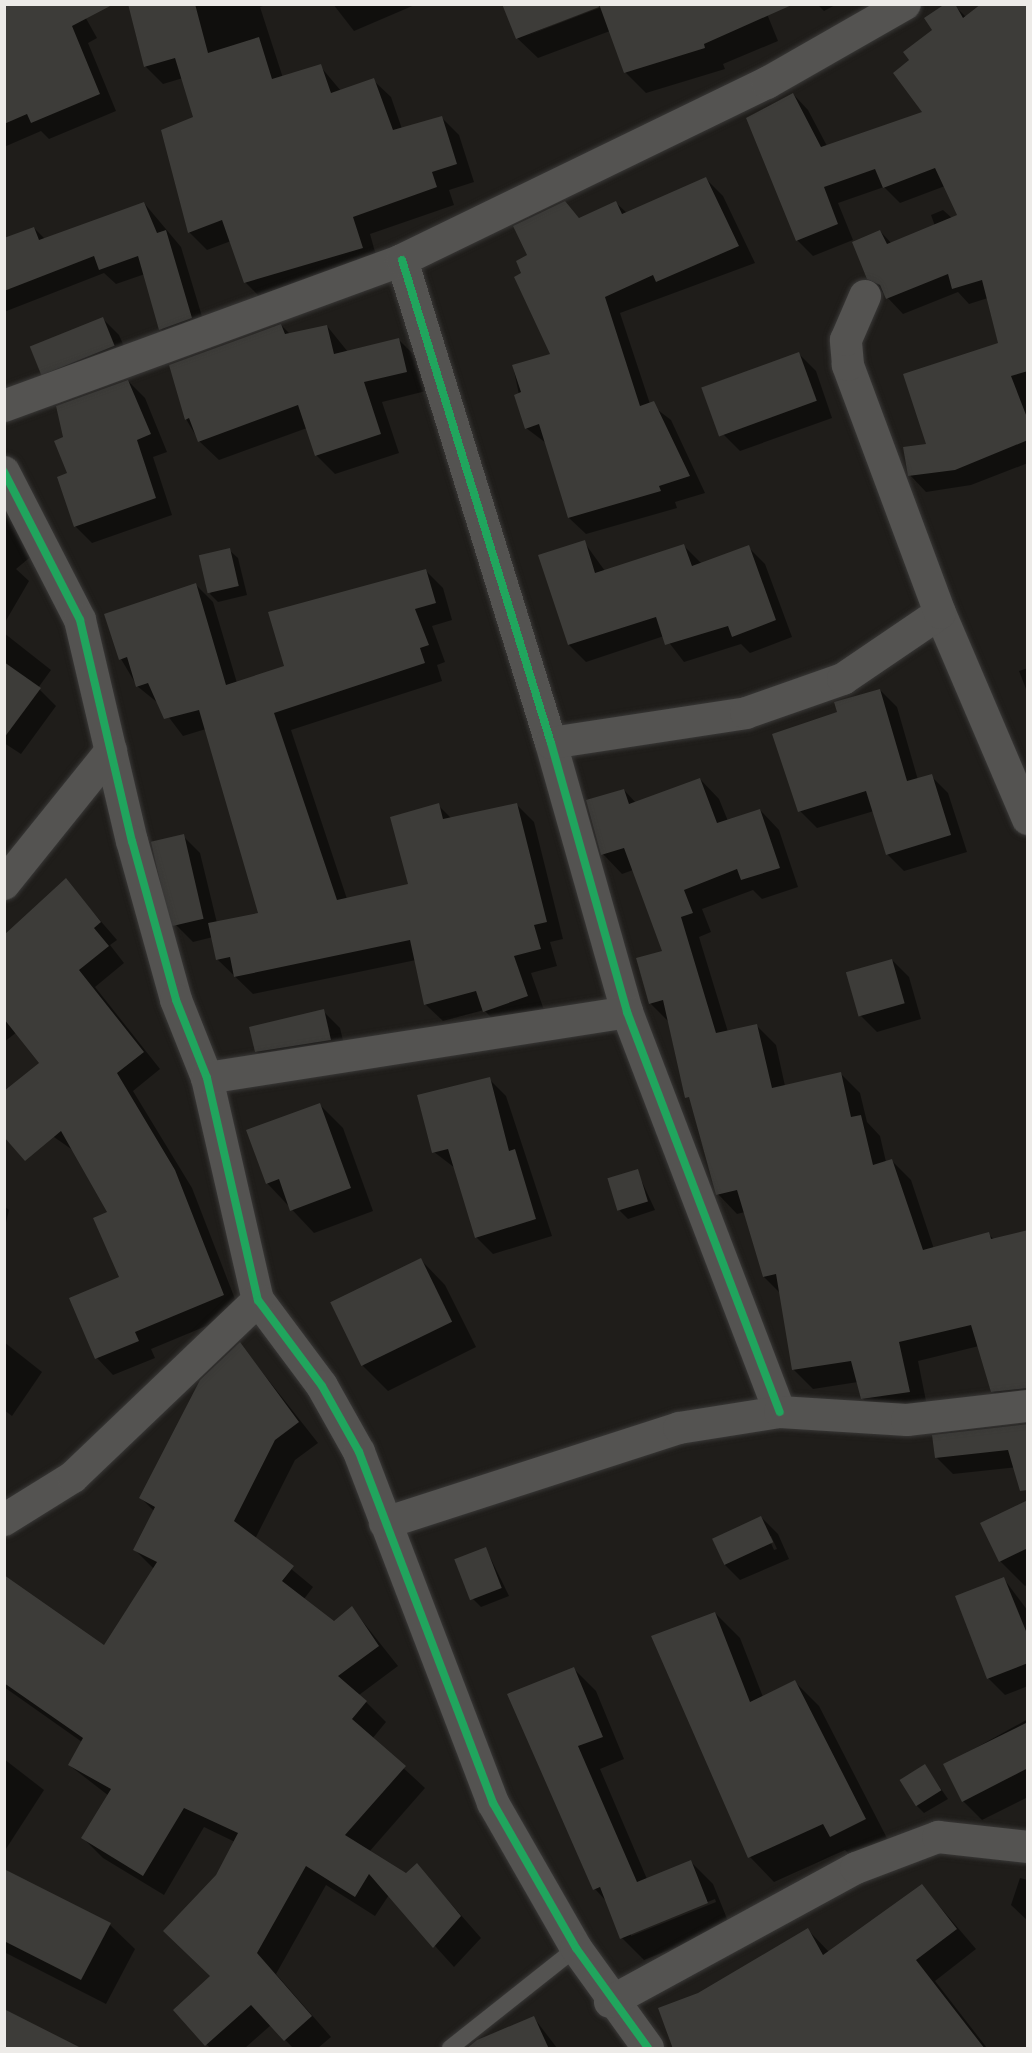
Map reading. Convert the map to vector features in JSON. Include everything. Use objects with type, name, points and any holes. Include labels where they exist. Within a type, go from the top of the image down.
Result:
[{"type":"street","points":[[4,406],[402,260],[767,83],[905,4]]},
{"type":"street","points":[[402,260],[551,743],[627,1012],[780,1412]]},
{"type":"street","points":[[865,296],[846,340],[848,365],[940,613],[1028,819]]},
{"type":"street","points":[[4,472],[80,620],[111,751],[176,1000],[207,1078],[258,1300],[322,1386],[358,1452],[493,1803],[576,1948],[610,2002],[648,2049]]},
{"type":"street","points":[[551,743],[746,713],[843,679],[940,613]]},
{"type":"street","points":[[4,884],[111,751]]},
{"type":"street","points":[[207,1078],[627,1012]]},
{"type":"street","points":[[4,1520],[73,1477],[258,1300]]},
{"type":"street","points":[[385,1523],[679,1428],[780,1412],[906,1420],[1028,1406]]},
{"type":"street","points":[[610,2002],[856,1868],[938,1837],[1028,1847]]},
{"type":"lane","points":[[450,2049],[576,1948]]},
{"type":"building","points":[[4,4],[114,4],[72,26],[100,94],[31,123],[27,114],[4,124]]},
{"type":"building","points":[[128,4],[195,4],[208,53],[259,37],[272,79],[321,64],[331,93],[374,78],[393,130],[442,116],[457,164],[432,172],[437,187],[353,217],[363,248],[244,283],[222,220],[188,233],[161,130],[193,117],[175,58],[144,67]]},
{"type":"building","points":[[502,4],[598,4],[599,7],[516,39]]},
{"type":"building","points":[[599,4],[794,4],[704,44],[705,48],[624,73]]},
{"type":"building","points":[[945,4],[955,4],[963,18],[981,4],[1028,4],[1028,371],[1011,376],[1028,420],[1028,440],[955,470],[908,476],[903,447],[926,444],[903,374],[998,343],[982,280],[952,289],[948,274],[886,299],[880,285],[867,279],[852,242],[880,230],[887,244],[957,215],[935,168],[883,188],[875,169],[824,187],[838,224],[796,241],[746,118],[793,93],[821,147],[922,112],[893,73],[909,60],[903,52],[932,30],[924,18]]},
{"type":"building","points":[[706,177],[739,246],[656,282],[653,275],[605,297],[640,406],[654,401],[690,476],[659,486],[661,491],[568,518],[539,424],[525,429],[514,395],[521,392],[512,365],[550,354],[514,277],[521,273],[516,261],[527,255],[513,226],[565,201],[579,218],[616,201],[622,214]]},
{"type":"building","points":[[144,202],[157,233],[166,230],[192,318],[159,330],[138,256],[99,270],[94,256],[4,291],[4,238],[34,227],[39,240]]},
{"type":"building","points":[[103,317],[115,346],[41,375],[30,347]]},
{"type":"building","points":[[281,324],[285,334],[327,325],[334,354],[399,338],[407,372],[364,382],[381,434],[315,456],[298,405],[198,442],[189,418],[185,420],[169,365]]},
{"type":"building","points":[[799,352],[817,401],[719,436],[701,388]]},
{"type":"building","points":[[128,380],[151,434],[137,440],[156,498],[74,527],[57,477],[67,473],[54,441],[63,437],[56,406]]},
{"type":"building","points":[[585,540],[595,573],[684,544],[692,566],[749,545],[776,620],[732,637],[728,626],[665,645],[656,617],[568,645],[538,555]]},
{"type":"building","points":[[230,548],[239,586],[208,593],[199,555]]},
{"type":"building","points":[[426,569],[436,603],[415,609],[429,645],[420,648],[425,663],[274,713],[337,900],[408,884],[390,817],[439,803],[443,819],[517,803],[547,922],[534,925],[541,949],[514,956],[528,996],[483,1012],[476,991],[424,1005],[410,940],[234,977],[230,957],[216,960],[208,923],[258,913],[199,710],[164,719],[148,683],[136,687],[127,657],[119,660],[104,614],[196,583],[226,685],[284,666],[268,612]]},
{"type":"building","points":[[4,662],[41,688],[4,738]]},
{"type":"building","points":[[880,689],[907,781],[932,774],[951,835],[886,855],[866,791],[798,812],[772,734],[837,712],[834,702]]},
{"type":"building","points":[[700,778],[717,823],[760,809],[780,868],[741,880],[737,869],[684,890],[693,913],[681,917],[716,1033],[757,1024],[772,1088],[841,1072],[851,1117],[861,1115],[873,1165],[892,1159],[923,1250],[989,1232],[991,1239],[1028,1230],[1028,1388],[991,1392],[971,1325],[899,1342],[910,1392],[861,1399],[851,1361],[792,1370],[776,1274],[763,1277],[737,1190],[716,1195],[689,1097],[685,1098],[663,1000],[649,1004],[636,958],[662,951],[624,848],[601,855],[586,800],[624,789],[629,804]]},
{"type":"building","points":[[184,834],[204,919],[170,926],[151,842]]},
{"type":"building","points":[[66,878],[101,922],[94,928],[109,946],[79,970],[144,1052],[117,1073],[175,1170],[224,1295],[135,1332],[139,1341],[95,1359],[69,1298],[119,1277],[93,1218],[107,1212],[61,1131],[25,1161],[4,1137],[4,1091],[39,1063],[4,1019],[4,935]]},
{"type":"building","points":[[892,959],[905,1003],[859,1016],[846,972]]},
{"type":"building","points":[[324,1009],[331,1040],[255,1052],[249,1027]]},
{"type":"building","points":[[490,1077],[509,1151],[515,1149],[536,1219],[475,1238],[448,1149],[432,1153],[417,1095]]},
{"type":"building","points":[[320,1103],[351,1188],[290,1211],[279,1179],[266,1184],[246,1130]]},
{"type":"building","points":[[638,1169],[648,1202],[617,1211],[607,1178]]},
{"type":"building","points":[[421,1258],[452,1322],[361,1366],[330,1302]]},
{"type":"building","points":[[240,1342],[299,1422],[275,1440],[234,1521],[294,1566],[282,1581],[334,1621],[352,1606],[379,1646],[338,1676],[367,1701],[352,1719],[406,1766],[345,1835],[406,1873],[417,1863],[461,1916],[433,1948],[369,1874],[355,1897],[306,1866],[257,1953],[312,2016],[284,2041],[251,2005],[205,2046],[173,2010],[210,1976],[163,1931],[216,1875],[238,1833],[184,1808],[143,1876],[81,1838],[111,1789],[68,1765],[83,1738],[4,1683],[4,1575],[104,1645],[157,1562],[133,1550],[155,1507],[139,1498],[200,1380]]},
{"type":"building","points":[[1028,1424],[1028,1490],[1020,1491],[1008,1450],[935,1458],[932,1435]]},
{"type":"building","points":[[1028,1500],[1028,1548],[999,1562],[980,1523]]},
{"type":"building","points":[[761,1516],[773,1542],[724,1565],[712,1539]]},
{"type":"building","points":[[486,1547],[502,1588],[470,1600],[454,1559]]},
{"type":"building","points":[[1004,1577],[1028,1636],[1028,1663],[987,1679],[955,1596]]},
{"type":"building","points":[[715,1612],[750,1702],[795,1680],[866,1819],[830,1837],[823,1824],[748,1858],[651,1636]]},
{"type":"building","points":[[574,1667],[603,1737],[578,1746],[637,1882],[691,1860],[708,1903],[620,1939],[600,1887],[593,1890],[507,1694]]},
{"type":"building","points":[[1028,1722],[1028,1768],[962,1802],[943,1764]]},
{"type":"building","points":[[925,1764],[941,1790],[916,1806],[900,1780]]},
{"type":"building","points":[[4,1869],[111,1923],[81,1980],[4,1941]]},
{"type":"building","points":[[922,1884],[957,1929],[916,1960],[985,2049],[673,2049],[658,2008],[698,1993],[808,1928],[823,1955]]},
{"type":"building","points":[[4,2009],[83,2049],[4,2049]]},
{"type":"building","points":[[534,2016],[549,2049],[466,2049],[477,2040]]},
{"type":"cycle path","points":[[402,260],[551,743],[627,1012],[780,1412]]},
{"type":"cycle path","points":[[4,472],[80,620],[132,841],[176,1000],[207,1078],[258,1300],[322,1386],[359,1452],[493,1803],[576,1948],[648,2048]]}]
